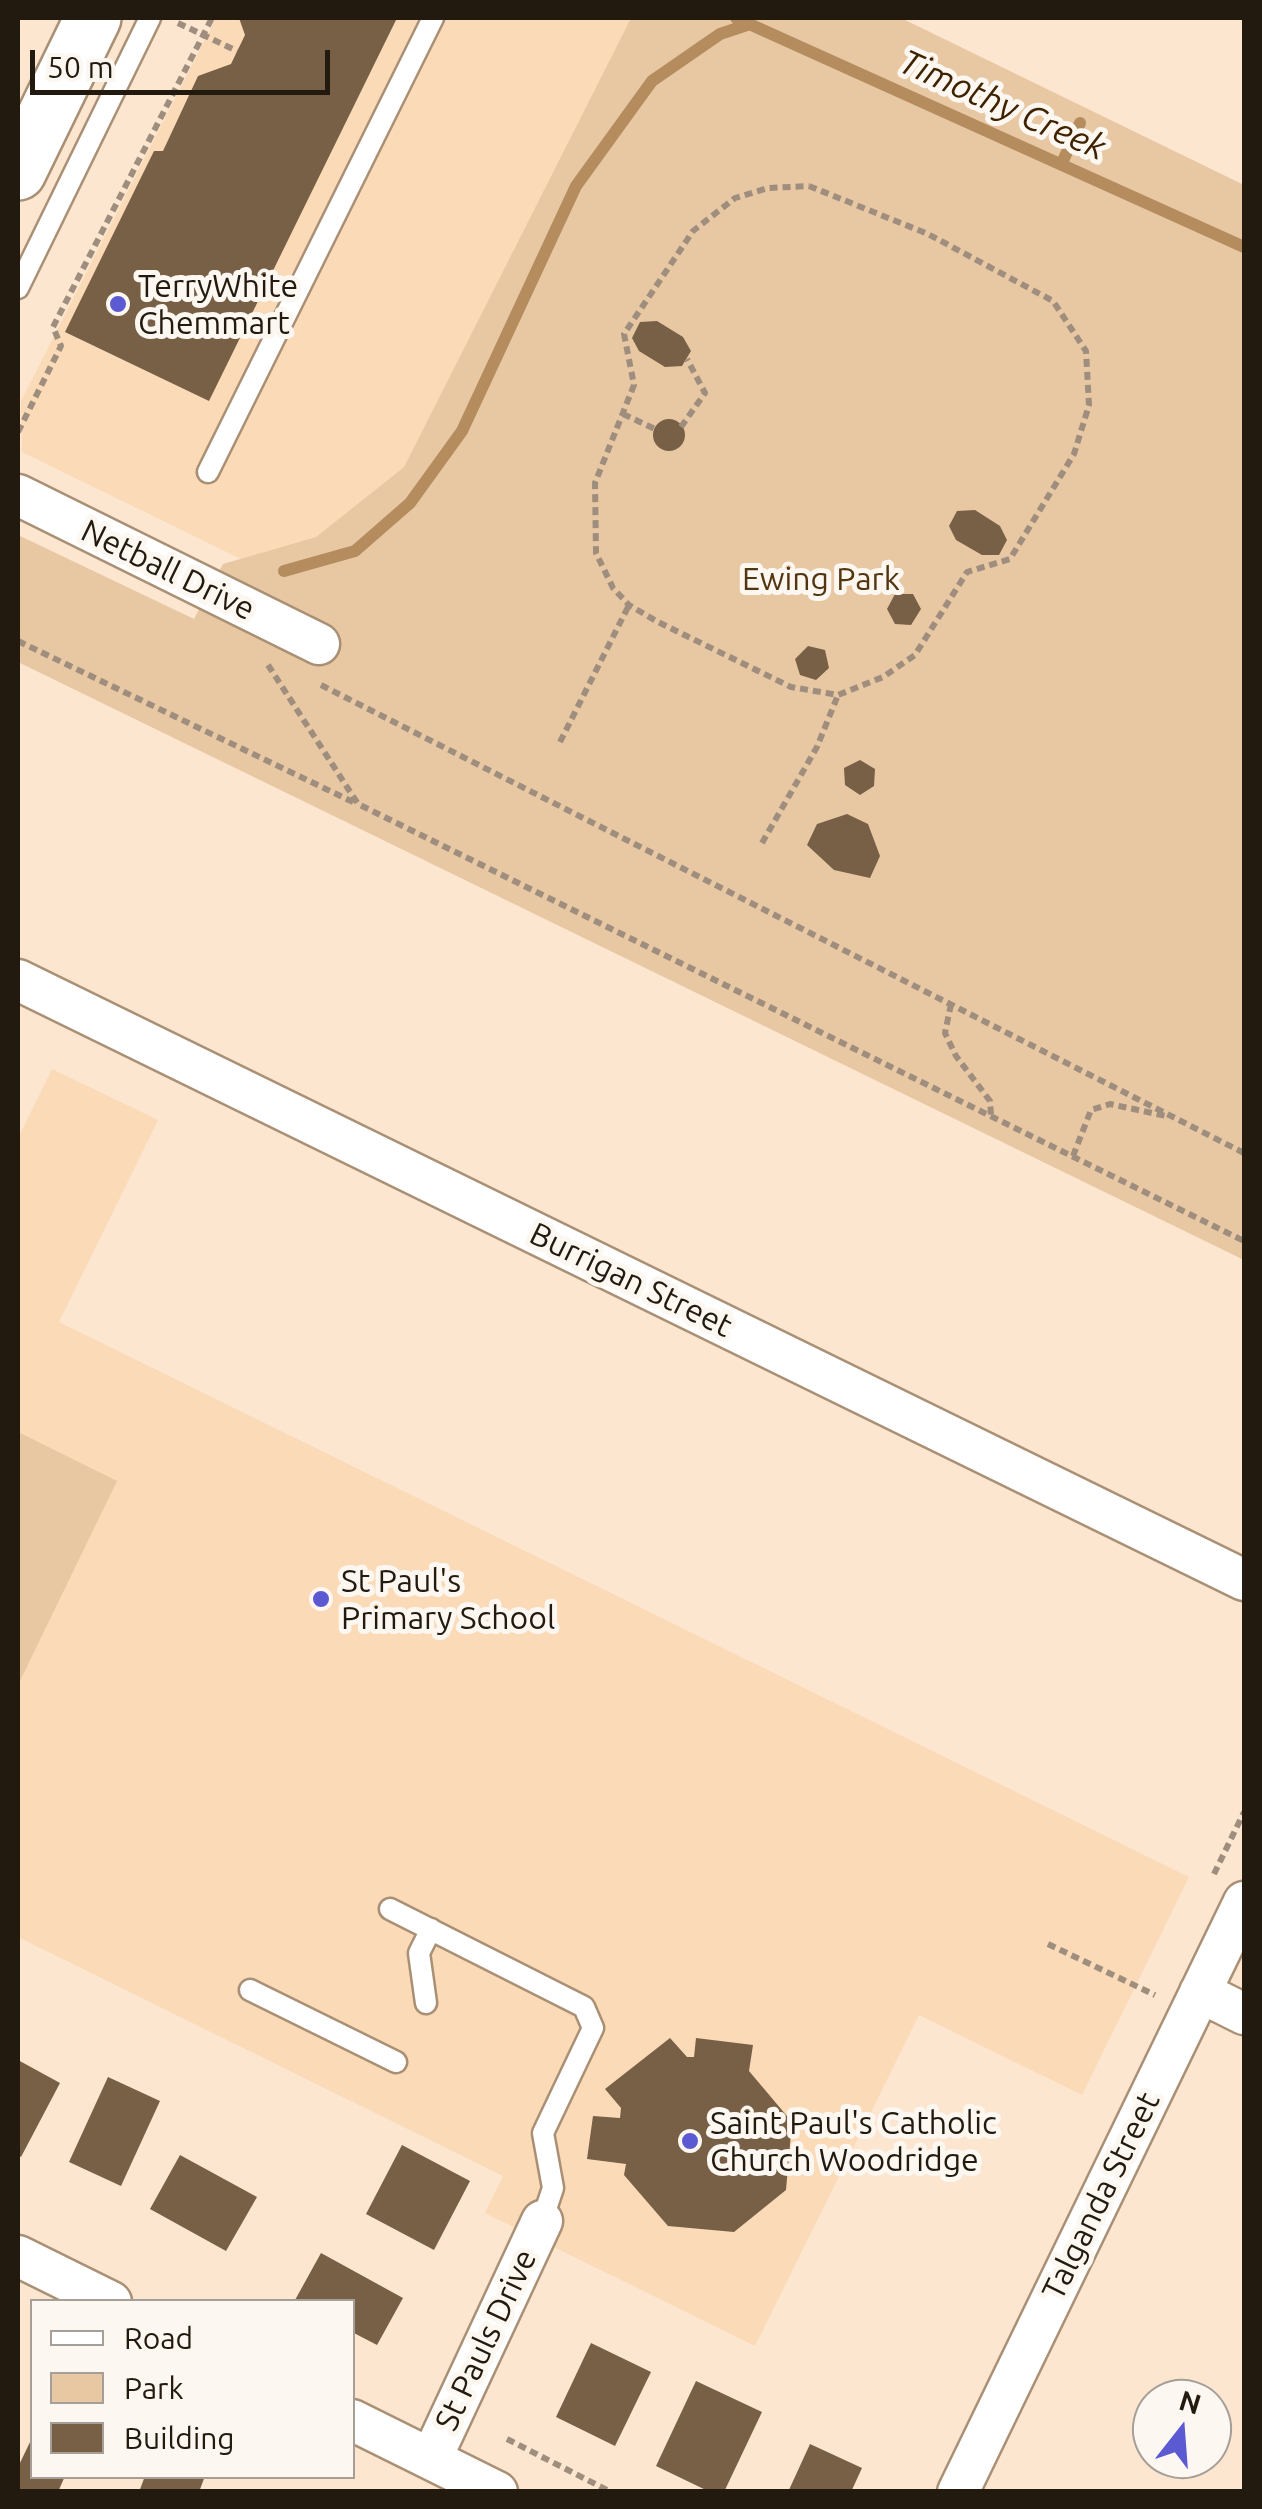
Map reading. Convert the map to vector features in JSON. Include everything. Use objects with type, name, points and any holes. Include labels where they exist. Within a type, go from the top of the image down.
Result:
[{"type":"main road","points":[[18,172],[93,18]]},
{"type":"street","name":"Netball Drive","points":[[18,495],[315,662]]},
{"type":"street","name":"Burrigan Street","points":[[18,980],[1244,1580]]},
{"type":"street","name":"Talganda Street","points":[[958,2492],[1244,1902]]},
{"type":"street","points":[[1200,1992],[1244,2014]]},
{"type":"street","name":"St Pauls Drive","points":[[431,2459],[542,2221]]},
{"type":"street","points":[[18,2256],[104,2299]]},
{"type":"street","points":[[355,2421],[498,2492]]},
{"type":"lane","points":[[18,288],[150,18]]},
{"type":"lane","points":[[208,472],[433,18]]},
{"type":"lane","points":[[390,1909],[584,2007],[592,2028],[543,2133],[552,2188],[542,2221]]},
{"type":"lane","points":[[426,2003],[419,1953],[431,1929]]},
{"type":"lane","points":[[250,1990],[396,2062]]},
{"type":"path","points":[[168,18],[237,51]]},
{"type":"path","points":[[18,432],[60,346],[53,327],[212,18]]},
{"type":"path","points":[[809,186],[928,234],[1016,278],[1053,301],[1086,350],[1090,405],[1074,454],[1010,559],[967,572],[915,655],[883,677],[838,695],[791,687],[629,605],[612,588],[596,553],[595,482],[623,414],[634,385],[624,334],[633,327],[693,231],[735,198],[768,188],[809,186]]},
{"type":"path","points":[[681,427],[705,393],[687,360]]},
{"type":"path","points":[[623,414],[655,429]]},
{"type":"path","points":[[560,742],[629,605]]},
{"type":"path","points":[[18,642],[358,804],[1244,1241]]},
{"type":"path","points":[[278,663],[262,656],[358,804]]},
{"type":"path","points":[[315,662],[951,1004],[1244,1154]]},
{"type":"path","points":[[762,843],[817,748],[838,695]]},
{"type":"path","points":[[951,1004],[945,1033],[956,1056],[990,1101],[991,1116]]},
{"type":"path","points":[[1072,1156],[1091,1110],[1110,1104],[1172,1116]]},
{"type":"path","points":[[1048,1944],[1155,1995]]},
{"type":"path","points":[[507,2439],[611,2492]]},
{"type":"shaded area","points":[[216,18],[630,20],[404,467],[316,537],[241,559],[22,452],[21,401]]},
{"type":"shaded area","name":"St Paul's Primary School","points":[[52,1069],[158,1120],[59,1322],[1189,1877],[1082,2095],[919,2015],[755,2346],[485,2213],[503,2176],[18,1937],[18,1138]]},
{"type":"green space","name":"Ewing Park","points":[[626,18],[901,18],[1244,185],[1244,1260],[18,662],[18,535],[194,619],[223,564],[316,537],[404,467],[630,20]]},
{"type":"green space","points":[[18,1432],[117,1481],[18,1685]]},
{"type":"building","points":[[239,18],[397,18],[209,401],[65,332],[154,151],[163,151],[198,76],[231,64],[245,35]]},
{"type":"building","points":[[657,321],[683,337],[691,351],[682,366],[665,367],[639,351],[632,338],[640,322]]},
{"type":"building","points":[[669,419],[680,424],[685,435],[680,446],[669,451],[658,446],[653,435],[658,424]]},
{"type":"building","points":[[975,510],[1000,526],[1007,540],[999,555],[982,555],[956,540],[949,526],[957,511]]},
{"type":"building","points":[[895,594],[913,594],[921,609],[911,625],[895,624],[887,609]]},
{"type":"building","points":[[808,646],[825,650],[829,668],[816,680],[800,675],[795,659]]},
{"type":"building","points":[[860,760],[875,769],[874,786],[860,795],[845,785],[844,768]]},
{"type":"building","points":[[847,814],[868,824],[880,856],[870,878],[834,870],[807,845],[817,824]]},
{"type":"building","name":"Saint Paul's Catholic Church Woodridge","points":[[670,2038],[687,2057],[694,2057],[696,2038],[753,2045],[749,2071],[792,2122],[786,2190],[734,2232],[668,2226],[624,2175],[626,2164],[587,2159],[593,2116],[620,2118],[621,2108],[605,2089]]},
{"type":"building","points":[[18,2060],[60,2083],[21,2157],[18,2155]]},
{"type":"building","points":[[108,2077],[160,2101],[121,2186],[69,2162]]},
{"type":"building","points":[[402,2145],[470,2181],[434,2250],[366,2214]]},
{"type":"building","points":[[180,2155],[257,2197],[226,2251],[150,2209]]},
{"type":"building","points":[[321,2253],[403,2298],[377,2345],[355,2334],[355,2299],[296,2299]]},
{"type":"building","points":[[591,2343],[651,2372],[615,2446],[556,2417]]},
{"type":"building","points":[[696,2381],[762,2412],[724,2492],[710,2492],[656,2466]]},
{"type":"building","points":[[30,2442],[30,2479],[64,2479],[58,2492],[18,2492],[18,2467]]},
{"type":"building","points":[[810,2444],[862,2468],[851,2492],[788,2492]]},
{"type":"building","points":[[144,2479],[204,2479],[199,2492],[139,2492]]},
{"type":"waterway","name":"Timothy Creek","points":[[736,18],[1244,247]]},
{"type":"waterway","points":[[284,571],[355,551],[410,503],[462,431],[576,186],[652,81],[720,34],[750,24]]},
{"type":"waterway","points":[[1062,163],[1080,123]]},
{"type":"place","name":"TerryWhite Chemmart","points":[[118,304]]},
{"type":"place","name":"St Paul's Primary School","points":[[321,1599]]},
{"type":"place","name":"Saint Paul's Catholic Church Woodridge","points":[[690,2141]]}]
